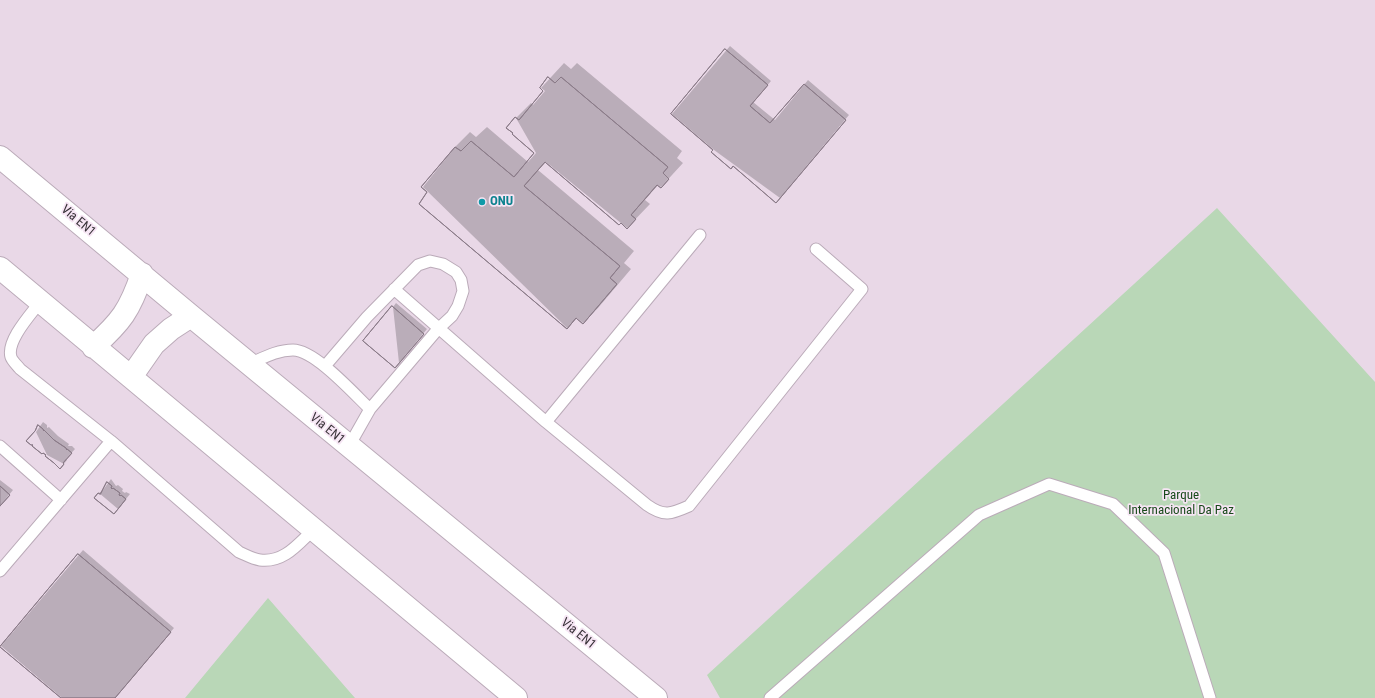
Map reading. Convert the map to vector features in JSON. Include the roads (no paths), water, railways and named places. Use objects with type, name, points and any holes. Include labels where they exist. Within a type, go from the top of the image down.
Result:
[{"type":"street","name":"Via EN1","points":[[0,157],[348,446],[656,698]]},
{"type":"street","points":[[0,268],[516,698]]},
{"type":"street","points":[[93,347],[111,331],[125,314],[134,297],[142,274]]},
{"type":"street","points":[[131,377],[154,344],[171,329],[191,316]]},
{"type":"lane","points":[[546,422],[700,235]]},
{"type":"lane","points":[[394,289],[546,422],[647,505],[657,512],[664,514],[689,506],[862,289],[816,249]]},
{"type":"lane","points":[[325,366],[367,317],[418,265],[430,261],[443,264],[456,272],[462,280],[463,291],[458,306],[452,316],[438,329],[370,409],[348,446]]},
{"type":"lane","points":[[40,302],[16,335],[11,346],[11,356],[20,369],[111,441],[239,552],[258,560],[273,560],[287,554],[314,529]]},
{"type":"lane","points":[[249,364],[275,353],[294,350],[307,354],[325,366],[370,409]]},
{"type":"lane","points":[[0,571],[111,441]]},
{"type":"lane","points":[[0,446],[61,500]]},
{"type":"lane","points":[[770,698],[979,515],[1048,484],[1113,504],[1164,553],[1210,698]]},
{"type":"place","name":"ONU","points":[[482,202]]},
{"type":"park label","name":"Parque Internacional Da Paz","points":[[1181,504]]}]
